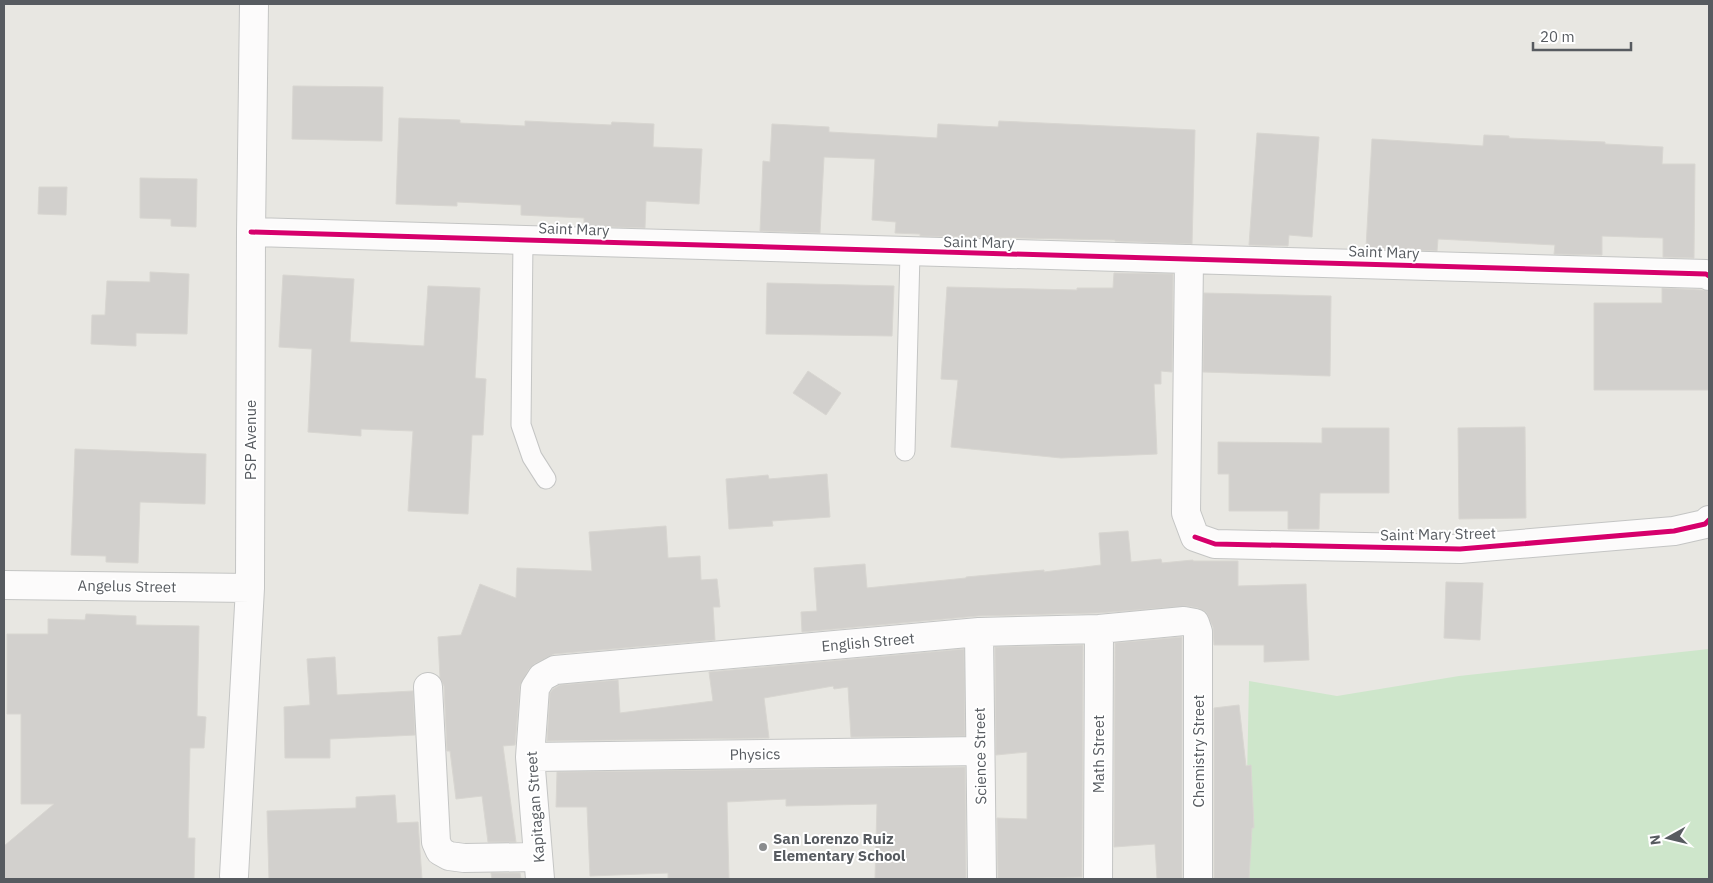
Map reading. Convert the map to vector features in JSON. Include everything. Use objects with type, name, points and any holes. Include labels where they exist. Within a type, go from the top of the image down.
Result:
[{"type":"street","name":"PSP Avenue","points":[[234,876],[250,588],[254,4]]},
{"type":"street","name":"Saint Mary","points":[[251,232],[1708,275]]},
{"type":"street","name":"Saint Mary Street","points":[[1189,259],[1186,513],[1195,536],[1215,544],[1460,549],[1674,531],[1705,524],[1709,520]]},
{"type":"street","name":"Angelus Street","points":[[4,584],[250,588]]},
{"type":"street","name":"English Street","points":[[542,677],[555,670],[979,632],[1099,629],[1184,621],[1196,623]]},
{"type":"street","name":"Chemistry Street","points":[[1196,623],[1198,632],[1198,879]]},
{"type":"street","name":"Math Street","points":[[1098,879],[1099,629]]},
{"type":"street","name":"Science Street","points":[[979,632],[982,879]]},
{"type":"street","name":"Kapitagan Street","points":[[539,868],[530,757],[535,688],[542,677]]},
{"type":"street","points":[[428,688],[436,842],[440,851],[449,856],[539,868]]},
{"type":"street","name":"Physics","points":[[530,757],[980,751]]},
{"type":"lane","points":[[523,240],[521,425],[532,457],[546,479]]},
{"type":"lane","points":[[905,451],[910,252]]},
{"type":"green space","points":[[1709,649],[1709,879],[1245,879],[1249,681],[1337,696],[1459,676]]},
{"type":"building","points":[[293,86],[383,87],[382,141],[292,139]]},
{"type":"building","points":[[399,118],[460,120],[460,123],[525,126],[525,121],[611,125],[612,122],[654,124],[653,147],[702,149],[699,204],[646,201],[645,228],[584,226],[584,218],[521,215],[521,205],[457,202],[457,206],[396,204]]},
{"type":"building","points":[[999,121],[1195,130],[1192,244],[1115,240],[920,236],[920,234],[895,233],[896,222],[872,220],[875,159],[824,157],[820,233],[760,231],[763,161],[770,162],[772,124],[829,127],[829,132],[937,138],[938,124],[998,127]]},
{"type":"building","points":[[1257,133],[1319,137],[1312,237],[1289,235],[1288,246],[1249,245]]},
{"type":"building","points":[[1484,135],[1663,147],[1662,164],[1695,164],[1694,258],[1663,257],[1663,238],[1602,236],[1602,255],[1554,254],[1555,245],[1438,239],[1437,251],[1366,248],[1372,139],[1483,146]]},
{"type":"building","points":[[140,178],[197,179],[196,227],[171,226],[171,219],[140,218]]},
{"type":"building","points":[[39,187],[67,187],[66,215],[38,214]]},
{"type":"building","points":[[150,272],[189,274],[187,334],[136,333],[136,346],[91,344],[92,315],[105,315],[107,281],[150,282]]},
{"type":"building","points":[[1114,273],[1173,274],[1172,372],[1161,371],[1161,384],[1154,384],[1157,454],[1061,458],[951,447],[958,380],[941,379],[947,287],[1077,290],[1077,288],[1113,288]]},
{"type":"building","points":[[283,275],[354,279],[350,342],[424,346],[428,286],[480,288],[475,378],[486,379],[483,435],[472,435],[468,514],[408,511],[413,431],[361,429],[361,436],[308,432],[312,349],[279,347]]},
{"type":"building","points":[[767,283],[894,286],[892,336],[766,334]]},
{"type":"building","points":[[1662,288],[1709,291],[1709,390],[1594,390],[1594,303],[1662,303]]},
{"type":"building","points":[[1204,293],[1331,296],[1330,376],[1203,372]]},
{"type":"building","points":[[808,371],[841,393],[826,415],[793,393]]},
{"type":"building","points":[[1525,427],[1526,518],[1459,519],[1458,428]]},
{"type":"building","points":[[1322,428],[1389,428],[1389,493],[1320,493],[1319,529],[1288,529],[1288,511],[1229,511],[1229,474],[1218,474],[1218,442],[1322,443]]},
{"type":"building","points":[[75,449],[206,454],[205,504],[140,502],[138,563],[106,562],[106,556],[71,555]]},
{"type":"building","points":[[827,474],[830,517],[772,521],[773,526],[729,529],[726,479],[768,475],[769,479]]},
{"type":"building","points":[[666,526],[668,558],[700,556],[701,580],[717,579],[720,607],[713,607],[715,640],[554,654],[534,664],[529,669],[520,686],[515,745],[503,746],[516,842],[488,842],[482,796],[456,799],[450,751],[447,751],[444,686],[440,678],[438,637],[461,635],[480,584],[516,598],[517,568],[592,571],[589,532]]},
{"type":"building","points":[[1128,531],[1131,562],[1161,559],[1162,563],[1193,560],[1238,561],[1238,586],[1306,584],[1309,660],[1264,662],[1264,645],[1214,645],[1213,627],[1206,612],[1187,606],[1098,613],[978,616],[802,632],[801,612],[817,611],[814,568],[865,564],[867,588],[966,577],[1044,570],[1044,572],[1101,565],[1099,533]]},
{"type":"building","points":[[1446,582],[1483,583],[1480,640],[1444,638]]},
{"type":"building","points":[[86,614],[136,616],[136,625],[199,626],[197,716],[206,717],[204,748],[190,748],[188,838],[195,838],[194,879],[4,879],[4,846],[54,804],[21,804],[21,714],[7,714],[7,634],[48,634],[48,619],[85,620]]},
{"type":"building","points":[[1182,637],[1182,879],[1157,879],[1155,844],[1114,847],[1115,643]]},
{"type":"building","points":[[1083,645],[1082,877],[998,879],[997,818],[1027,819],[1027,752],[996,755],[995,647]]},
{"type":"building","points":[[964,649],[965,736],[851,737],[848,687],[834,689],[833,686],[764,698],[769,738],[547,741],[550,693],[560,685],[618,680],[620,713],[713,701],[709,672]]},
{"type":"building","points":[[335,657],[337,695],[413,691],[415,735],[330,739],[330,758],[285,758],[284,707],[310,705],[307,659]]},
{"type":"building","points":[[1239,705],[1246,766],[1251,765],[1254,828],[1252,828],[1249,879],[1214,879],[1214,708]]},
{"type":"building","points":[[965,767],[966,879],[875,879],[877,804],[786,806],[786,799],[727,802],[729,879],[668,879],[668,873],[590,876],[587,807],[556,807],[557,772]]},
{"type":"building","points":[[395,795],[397,823],[418,822],[422,879],[269,879],[267,811],[356,808],[356,797]]},
{"type":"building","points":[[491,873],[520,873],[521,879],[492,879]]},
{"type":"cycle path","points":[[251,232],[1706,274],[1709,276]]},
{"type":"cycle path","points":[[1195,537],[1215,544],[1460,549],[1674,531],[1705,524],[1709,520]]},
{"type":"place","name":"San Lorenzo Ruiz Elementary School","points":[[763,847]]}]
